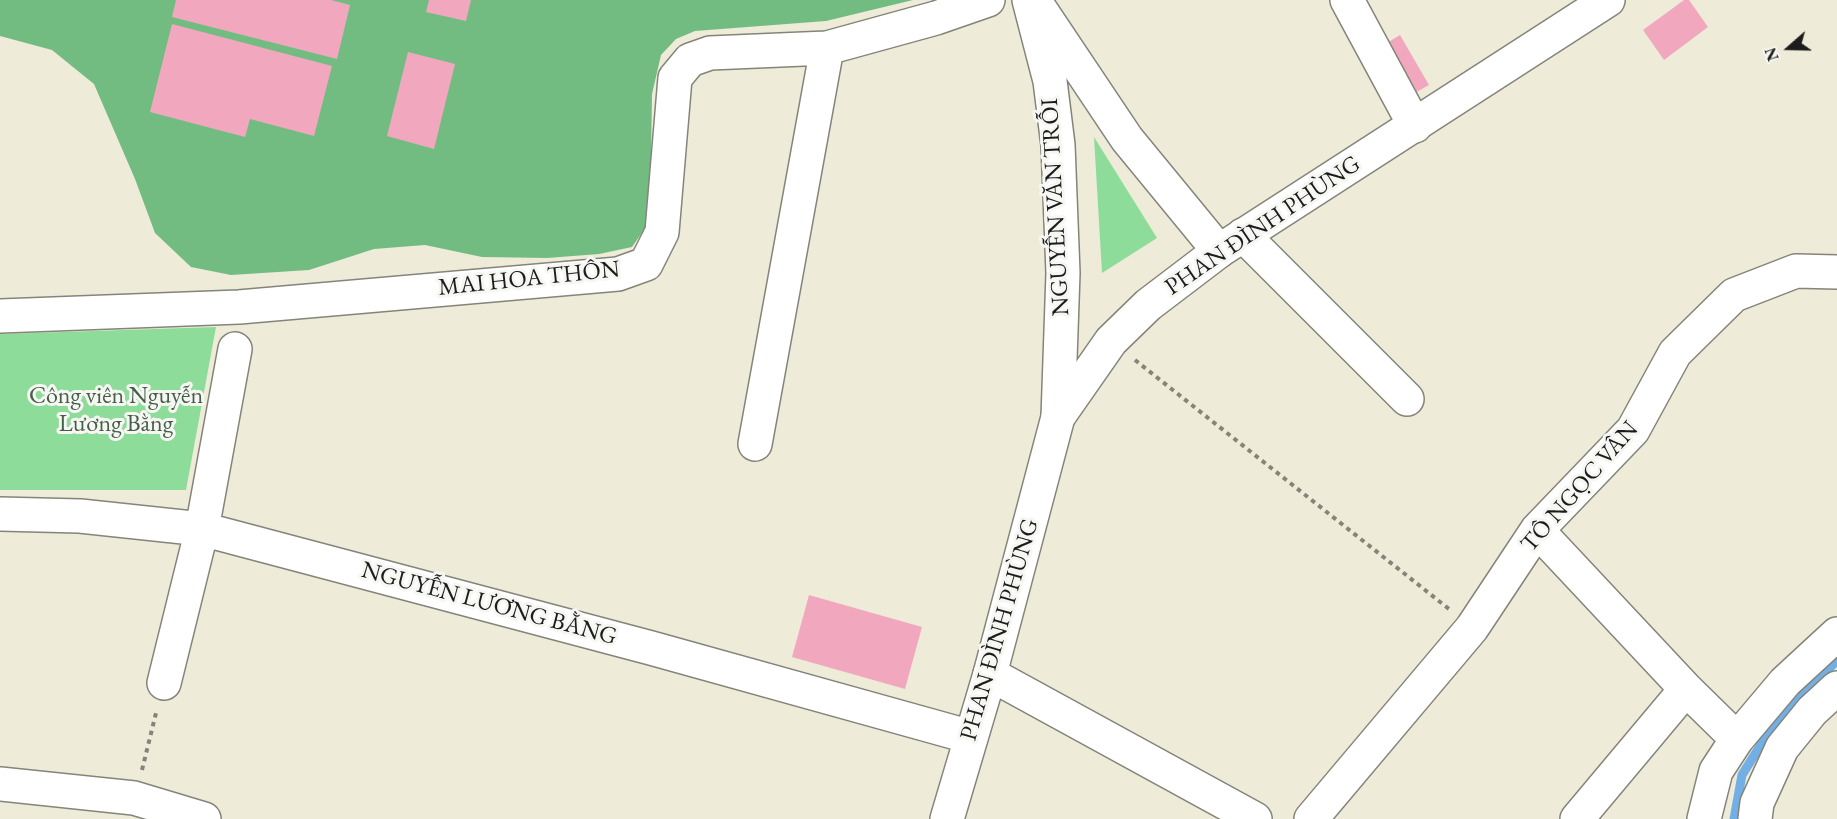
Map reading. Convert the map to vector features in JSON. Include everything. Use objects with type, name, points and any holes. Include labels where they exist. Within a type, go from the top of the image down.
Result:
[{"type":"street","name":"MAI HOA THÔN","points":[[0,316],[239,307],[618,274],[646,264],[662,231],[675,78],[690,60],[710,53],[827,48],[936,18],[988,0]]},
{"type":"street","name":"NGUYỄN VĂN TRỖI","points":[[1029,0],[1050,81],[1058,145],[1064,273],[1058,417]]},
{"type":"street","points":[[1034,0],[1127,139],[1231,243],[1407,399]]},
{"type":"street","points":[[1347,0],[1415,126]]},
{"type":"street","name":"PHAN ĐÌNH PHÙNG","points":[[947,819],[990,674],[1058,417],[1111,340],[1148,305],[1231,243],[1608,0]]},
{"type":"street","points":[[755,444],[827,48]]},
{"type":"street","name":"TÔ NGỌC VÂN","points":[[1311,819],[1472,628],[1537,531],[1633,430],[1675,353],[1734,295],[1796,271],[1837,272]]},
{"type":"street","points":[[164,683],[202,529],[235,349]]},
{"type":"street","name":"NGUYỄN LƯƠNG BẰNG","points":[[0,514],[80,516],[202,529],[628,641],[971,737]]},
{"type":"street","points":[[1537,531],[1686,689],[1737,739]]},
{"type":"street","points":[[1704,819],[1716,771],[1737,739],[1785,682],[1837,634]]},
{"type":"street","points":[[990,674],[1255,819]]},
{"type":"street","points":[[1755,819],[1757,803],[1782,748],[1812,711],[1837,688]]},
{"type":"street","points":[[1577,819],[1686,689]]},
{"type":"street","points":[[0,784],[204,819]]},
{"type":"path","points":[[1111,340],[1472,628]]},
{"type":"path","points":[[130,808],[164,683]]},
{"type":"green space","points":[[0,0],[913,0],[826,21],[695,31],[676,39],[661,55],[652,94],[650,221],[632,247],[599,254],[547,258],[482,257],[425,245],[374,249],[309,270],[231,275],[191,267],[155,233],[135,179],[94,84],[52,50],[0,36]]},
{"type":"green space","points":[[1094,137],[1157,238],[1102,273]]},
{"type":"green space","name":"Công viên Nguyễn Lương Bằng","points":[[216,327],[186,490],[0,490],[0,334]]},
{"type":"building","points":[[176,0],[331,0],[350,5],[337,59],[172,17]]},
{"type":"building","points":[[429,0],[471,0],[466,21],[426,12]]},
{"type":"building","points":[[1684,0],[1689,0],[1708,27],[1664,60],[1643,30]]},
{"type":"building","points":[[172,24],[332,66],[314,136],[250,119],[245,137],[150,112]]},
{"type":"building","points":[[1400,35],[1429,85],[1404,99],[1375,50]]},
{"type":"building","points":[[408,52],[455,64],[434,149],[387,136]]},
{"type":"building","points":[[809,595],[922,627],[905,689],[792,657]]},
{"type":"waterway","points":[[1734,819],[1742,775],[1767,735],[1805,690],[1837,661]]}]
